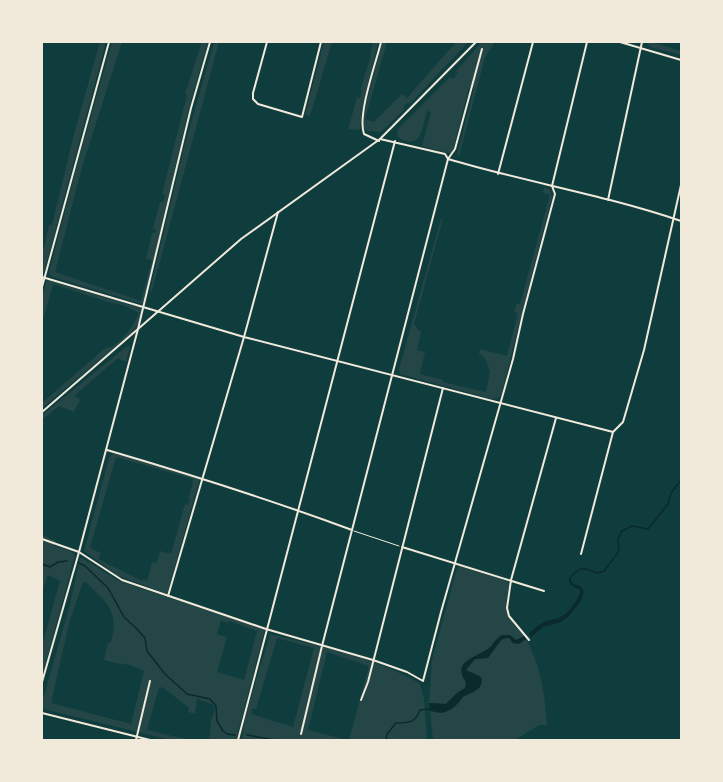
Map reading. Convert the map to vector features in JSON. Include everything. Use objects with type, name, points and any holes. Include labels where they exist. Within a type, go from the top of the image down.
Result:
[{"type":"street","points":[[42,287],[43,277],[109,42]]},
{"type":"street","points":[[42,682],[107,450],[144,307],[189,115],[210,42]]},
{"type":"street","points":[[267,42],[253,93],[253,99],[258,104],[302,117],[320,42]]},
{"type":"street","points":[[381,42],[362,114],[362,129],[364,134],[380,140],[395,141],[445,154],[448,159],[498,174],[608,200],[681,221]]},
{"type":"street","points":[[42,412],[217,259],[278,212],[380,140],[426,95],[476,42]]},
{"type":"street","points":[[498,174],[533,42]]},
{"type":"street","points":[[42,539],[79,552],[118,577],[168,596],[266,629],[373,660],[407,672],[422,681],[454,562],[501,403],[555,194],[552,186],[587,42]]},
{"type":"street","points":[[620,42],[681,60]]},
{"type":"street","points":[[608,200],[642,42]]},
{"type":"street","points":[[301,734],[322,646],[448,159],[455,150],[482,49]]},
{"type":"street","points":[[238,740],[395,141]]},
{"type":"street","points":[[581,554],[613,432],[623,422],[644,350],[681,185]]},
{"type":"street","points":[[168,596],[244,337],[278,212]]},
{"type":"street","points":[[43,277],[144,307],[159,310],[244,337],[613,432]]},
{"type":"street","points":[[361,700],[368,682],[443,388]]},
{"type":"street","points":[[529,640],[509,616],[507,608],[511,580],[556,418]]},
{"type":"street","points":[[107,450],[202,478],[299,510],[352,530]]},
{"type":"street","points":[[402,547],[544,591]]},
{"type":"street","points":[[136,740],[150,681]]},
{"type":"street","points":[[42,714],[150,740]]},
{"type":"path","points":[[352,530],[402,547]]},
{"type":"shaded area","points":[[100,42],[106,42],[45,269],[42,275],[42,248],[44,248],[49,225],[52,225],[74,134]]},
{"type":"shaded area","points":[[112,42],[122,42],[82,167],[55,272],[141,301],[152,260],[146,259],[152,233],[155,233],[156,230],[153,228],[160,202],[163,202],[165,195],[162,194],[187,95],[185,94],[202,42],[208,42],[189,108],[144,302],[142,304],[53,277],[49,273],[78,162]]},
{"type":"shaded area","points":[[214,42],[219,42],[152,291],[150,290],[184,148]]},
{"type":"shaded area","points":[[324,42],[332,42],[310,116],[305,115]]},
{"type":"shaded area","points":[[373,42],[378,42],[361,115],[360,130],[348,129],[357,98],[360,98],[362,90],[360,90],[371,56]]},
{"type":"shaded area","points":[[382,42],[387,42],[365,119],[374,122],[402,94],[407,98],[456,42],[468,42],[410,104],[408,102],[403,107],[405,109],[381,132],[368,131],[364,129],[363,117]]},
{"type":"shaded area","points":[[482,42],[495,42],[485,57],[459,156],[457,155],[474,88],[469,87],[452,154],[422,146],[431,112],[427,111],[422,130],[417,139],[412,142],[399,138],[397,134],[398,129],[450,77],[453,79],[458,73],[456,71]]},
{"type":"shaded area","points":[[646,42],[652,42],[681,51],[681,55],[650,47]]},
{"type":"shaded area","points":[[544,187],[550,190],[552,197],[501,395],[498,398],[492,399],[400,374],[399,369],[441,219],[443,218],[414,324],[421,332],[417,350],[425,352],[420,374],[443,380],[443,382],[486,392],[490,371],[487,362],[482,355],[479,354],[480,349],[507,356],[518,313],[514,312],[517,303],[520,304],[550,195],[543,193]]},
{"type":"shaded area","points":[[47,280],[140,308],[143,312],[138,324],[131,334],[42,408],[42,403],[105,348],[110,347],[120,340],[129,330],[139,313],[123,305],[108,302],[53,284],[44,317],[42,316],[42,298]]},
{"type":"shaded area","points":[[130,346],[126,362],[118,358],[74,396],[80,400],[74,412],[59,406],[42,420],[42,415],[126,347]]},
{"type":"shaded area","points":[[113,453],[200,478],[167,594],[117,575],[84,551],[109,458]],"holes":[[[116,457],[193,479],[193,484],[188,498],[190,498],[188,505],[185,504],[171,554],[160,551],[157,563],[152,562],[147,581],[143,579],[142,581],[98,559],[101,553],[90,548]]]},
{"type":"shaded area","points":[[42,535],[56,541],[54,546],[71,551],[75,555],[42,677],[42,645],[60,581],[48,575],[42,590]]},
{"type":"shaded area","points":[[82,558],[119,581],[265,629],[236,740],[209,740],[211,721],[215,708],[212,704],[197,699],[195,714],[188,712],[189,708],[164,688],[159,687],[147,730],[190,740],[171,740],[43,709],[42,703],[70,604],[80,559]],"holes":[[[83,582],[87,583],[106,603],[110,609],[114,622],[111,642],[108,643],[104,660],[124,665],[125,663],[144,671],[131,724],[51,703],[69,623]],[[221,620],[228,623],[229,621],[257,631],[244,680],[217,672],[227,637],[217,634]]]},
{"type":"shaded area","points":[[460,565],[507,581],[509,585],[507,602],[508,613],[513,623],[525,636],[516,640],[507,635],[489,648],[468,660],[464,663],[462,676],[466,682],[465,688],[457,693],[446,704],[429,703],[432,660],[457,568]]},
{"type":"shaded area","points":[[569,580],[571,580],[573,584],[580,586],[584,591],[581,601],[569,616],[561,622],[543,627],[531,637],[529,633],[537,626],[566,614],[574,604],[579,596],[580,590],[571,585]]},
{"type":"shaded area","points":[[270,634],[328,648],[367,660],[404,675],[420,684],[424,699],[427,740],[349,740],[369,666],[327,652],[308,730],[348,740],[242,740],[245,718]],"holes":[[[277,638],[314,648],[293,727],[251,714],[253,708],[256,709]]]},
{"type":"shaded area","points":[[502,635],[510,635],[516,640],[525,636],[526,639],[519,644],[513,643],[509,638],[502,639],[488,658],[475,659],[466,670],[481,677],[481,686],[462,698],[448,711],[441,713],[430,711],[429,703],[446,704],[457,693],[465,688],[466,682],[462,675],[461,669],[463,665],[467,661],[488,649]]},
{"type":"shaded area","points":[[509,638],[513,643],[518,644],[526,639],[536,660],[545,701],[547,725],[539,725],[515,740],[433,740],[430,711],[441,713],[458,704],[463,697],[473,693],[474,673],[468,672],[466,669],[475,659],[490,654],[501,640]]},
{"type":"waterway","points":[[570,582],[570,578],[577,571],[582,569],[597,573],[604,571],[619,551],[618,539],[622,531],[632,526],[648,529],[668,504],[671,493],[681,480]]},
{"type":"waterway","points":[[42,564],[50,567],[58,562],[67,561]]},
{"type":"waterway","points":[[79,563],[85,566],[108,588],[124,617],[145,638],[147,651],[165,674],[187,694],[210,699],[216,706],[217,721],[223,731],[227,734],[235,735]]},
{"type":"waterway","points":[[386,740],[387,734],[396,723],[405,723],[414,720],[420,710],[430,709]]},
{"type":"waterway","points":[[247,735],[275,740]]}]
